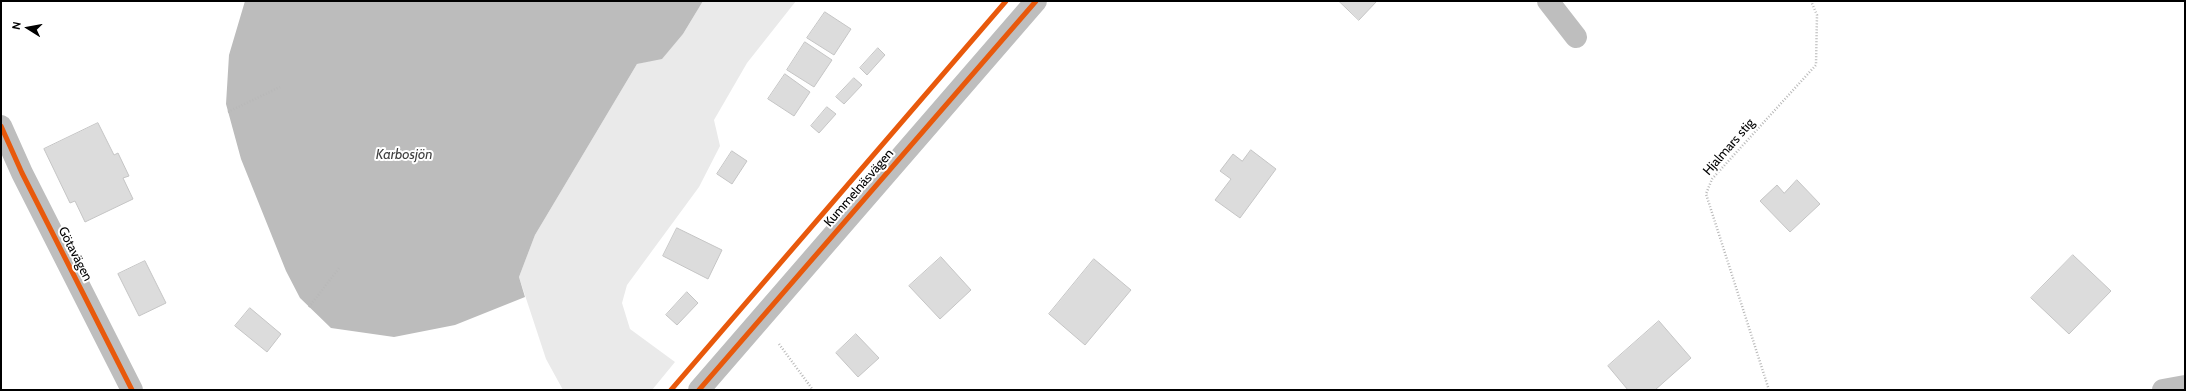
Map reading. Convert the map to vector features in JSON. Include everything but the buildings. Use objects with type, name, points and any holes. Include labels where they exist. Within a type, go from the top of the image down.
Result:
[{"type":"street","name":"Kummelnäsvägen","points":[[699,390],[1036,1]]},
{"type":"street","points":[[1548,1],[1576,38]]},
{"type":"street","name":"Götavägen","points":[[1,126],[22,173],[132,390]]},
{"type":"street","points":[[2163,390],[2185,386]]},
{"type":"path","points":[[228,112],[280,87]]},
{"type":"path","points":[[309,307],[340,267]]},
{"type":"path","points":[[761,318],[813,390]]},
{"type":"shaded area","points":[[703,1],[796,1],[747,63],[714,120],[720,146],[699,187],[627,285],[622,303],[630,329],[675,362],[652,390],[563,390],[546,359],[519,277],[535,235],[637,64],[662,58],[683,34]]},
{"type":"water","name":"Karbosjön","points":[[245,1],[703,1],[683,34],[662,59],[637,64],[535,235],[519,277],[525,297],[455,325],[394,337],[331,328],[300,298],[286,271],[241,159],[226,104],[229,55]]},
{"type":"cycle path","points":[[671,390],[1006,1]]},
{"type":"cycle path","points":[[699,390],[1036,1]]},
{"type":"cycle path","points":[[1,126],[22,173],[132,390]]}]
